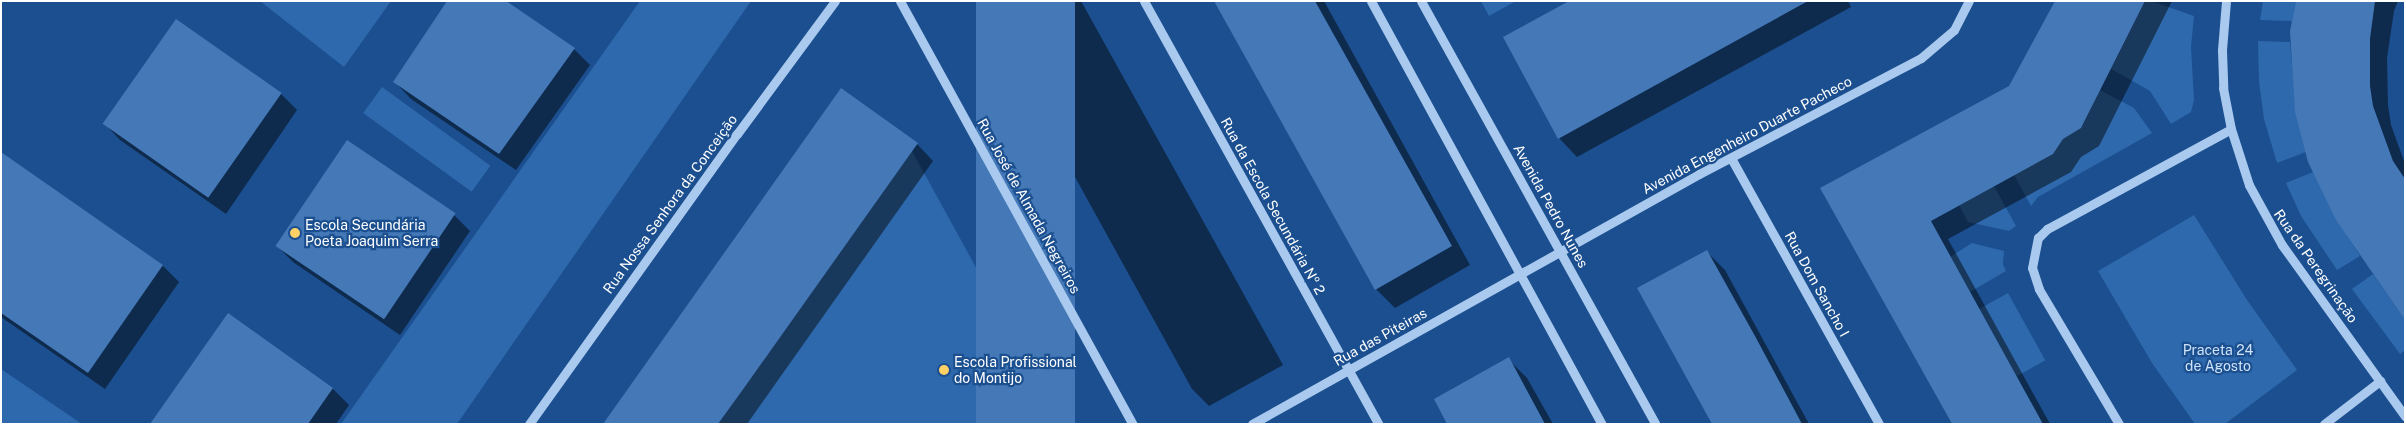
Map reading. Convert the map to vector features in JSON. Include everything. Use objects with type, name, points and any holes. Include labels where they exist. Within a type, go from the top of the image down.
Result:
[{"type":"street","name":"Rua Nossa Senhora da Conceição","points":[[529,424],[835,1]]},
{"type":"street","name":"Rua José de Almada Negreiros","points":[[900,1],[1133,424]]},
{"type":"street","name":"Rua da Escola Secundária Nº 2","points":[[1144,1],[1378,424]]},
{"type":"street","points":[[1372,1],[1602,424]]},
{"type":"street","name":"Avenida Pedro Nunes","points":[[1421,1],[1655,424]]},
{"type":"street","name":"Avenida Engenheiro Duarte Pacheco","points":[[1520,274],[1731,158],[1921,58],[1954,30],[1969,1]]},
{"type":"street","name":"Rua da Peregrinação","points":[[2226,1],[2223,42],[2223,88],[2231,129],[2249,185],[2282,245],[2405,416]]},
{"type":"street","points":[[2118,424],[2039,289],[2032,268],[2038,238],[2047,229],[2231,129]]},
{"type":"street","name":"Rua Dom Sancho I","points":[[1731,158],[1879,424]]},
{"type":"street","name":"Rua das Piteiras","points":[[1252,424],[1520,274]]},
{"type":"street","points":[[2324,424],[2380,382]]},
{"type":"green space","points":[[260,1],[391,1],[344,67]]},
{"type":"green space","points":[[640,1],[751,1],[457,424],[341,424]]},
{"type":"green space","points":[[1481,1],[1516,1],[1489,16]]},
{"type":"green space","points":[[2145,1],[2151,1],[2194,16],[2191,47],[2194,100],[2191,112],[2171,124],[2150,91],[2111,69]]},
{"type":"green space","points":[[2263,1],[2296,1],[2292,21],[2260,20]]},
{"type":"green space","points":[[2258,41],[2290,42],[2295,99],[2306,152],[2277,163],[2264,119],[2259,82]]},
{"type":"green space","points":[[382,87],[490,166],[472,192],[363,113]]},
{"type":"green space","points":[[2100,90],[2134,108],[2152,133],[2038,197],[2031,206],[2014,175],[2047,157],[2044,151],[2063,139],[2076,121],[2083,125]]},
{"type":"green space","points":[[912,151],[1062,424],[718,424],[860,224]]},
{"type":"green space","points":[[2313,172],[2338,221],[2360,256],[2337,270],[2301,216],[2286,183]]},
{"type":"green space","points":[[1994,186],[2016,226],[2009,231],[1968,222],[1959,205]]},
{"type":"green space","name":"Praceta 24 de Agosto","points":[[2194,215],[2247,300],[2297,370],[2225,424],[2195,424],[2152,363],[2098,271]]},
{"type":"green space","points":[[1972,243],[2004,251],[2003,264],[2006,271],[1970,292],[1950,257]]},
{"type":"green space","points":[[2373,274],[2405,320],[2405,350],[2400,354],[2352,289]]},
{"type":"green space","points":[[2008,293],[2045,360],[2016,376],[1979,309]]},
{"type":"green space","points":[[1,369],[82,424],[1,424]]},
{"type":"building","points":[[447,1],[506,1],[575,48],[499,154],[393,82]]},
{"type":"building","points":[[976,1],[1075,1],[1075,424],[976,424]]},
{"type":"building","points":[[1214,1],[1315,1],[1452,246],[1375,290]]},
{"type":"building","points":[[1569,1],[1808,1],[1558,139],[1503,37]]},
{"type":"building","points":[[2055,1],[2145,1],[2081,128],[2063,139],[2053,154],[1931,221],[2043,424],[1952,424],[1820,188],[2009,86]]},
{"type":"building","points":[[2296,1],[2375,1],[2370,39],[2370,86],[2373,106],[2393,161],[2405,179],[2405,320],[2336,220],[2308,162],[2295,112],[2290,31]]},
{"type":"building","points":[[176,19],[282,93],[208,198],[103,124]]},
{"type":"building","points":[[841,88],[918,143],[718,424],[603,424]]},
{"type":"building","points":[[347,140],[456,213],[384,319],[275,246]]},
{"type":"building","points":[[1,152],[163,265],[88,373],[1,313]]},
{"type":"building","points":[[1707,250],[1802,424],[1712,424],[1637,288]]},
{"type":"building","points":[[228,313],[333,388],[308,424],[150,424]]},
{"type":"building","points":[[1509,357],[1545,424],[1447,424],[1434,399]]},
{"type":"place","name":"Escola Secundária Poeta Joaquim Serra","points":[[295,233]]},
{"type":"place","name":"Escola Profissional do Montijo","points":[[944,370]]}]
